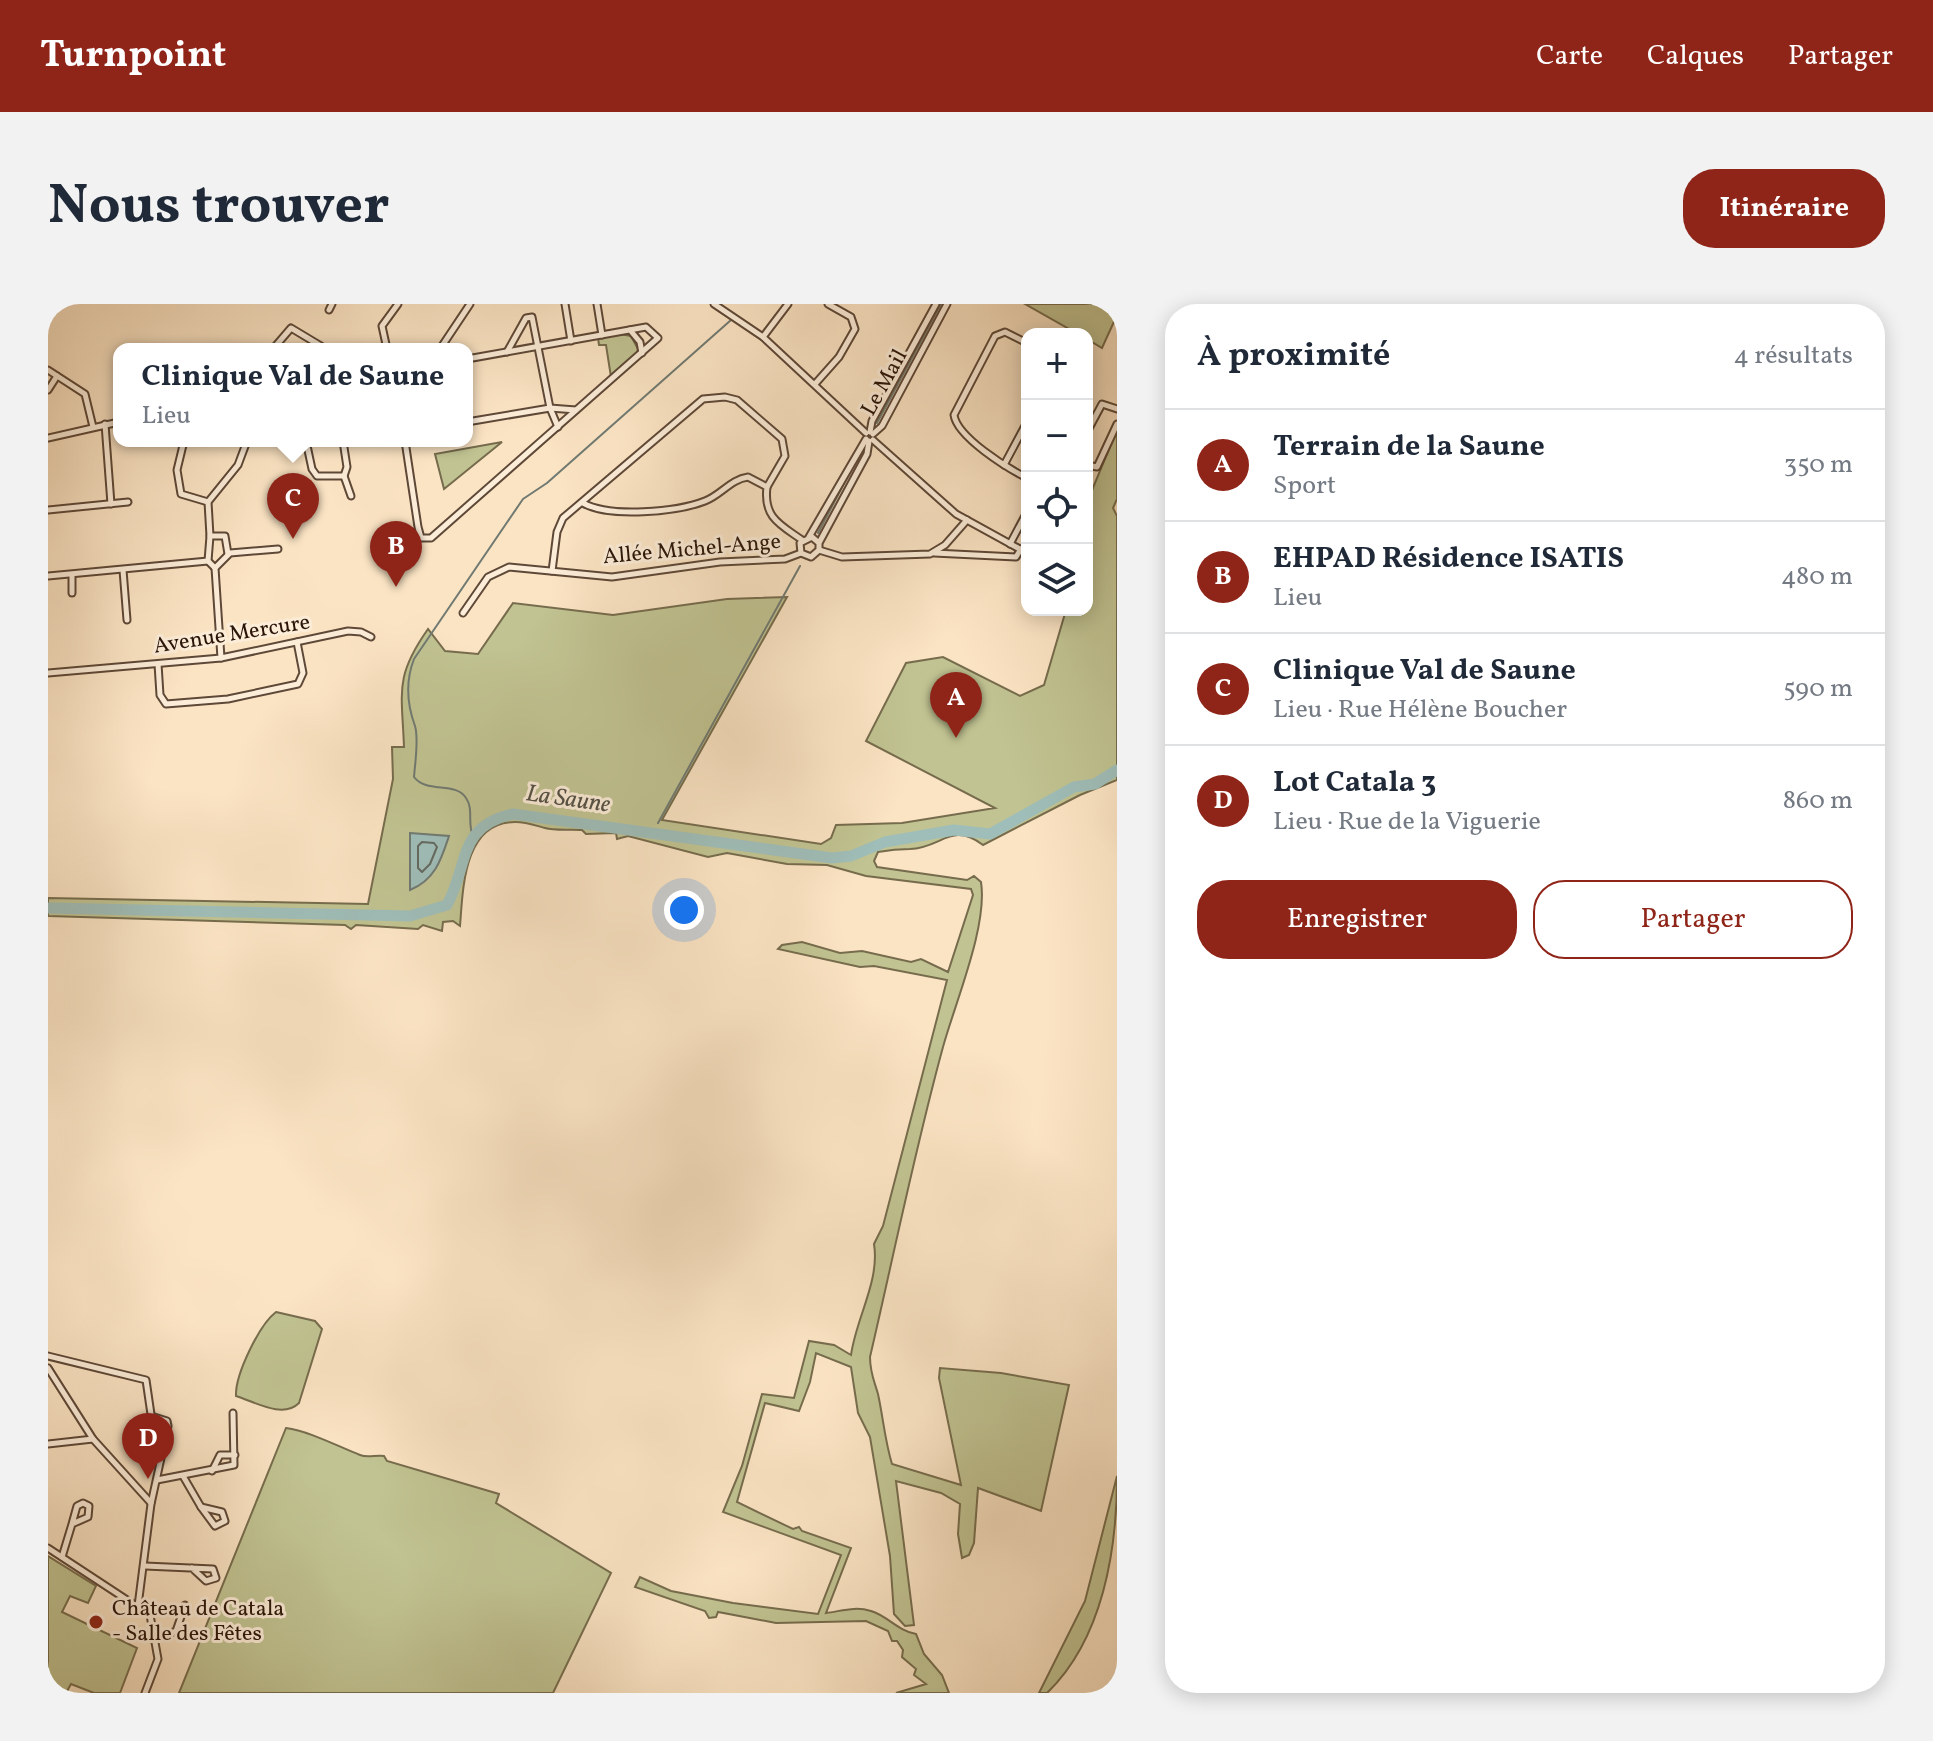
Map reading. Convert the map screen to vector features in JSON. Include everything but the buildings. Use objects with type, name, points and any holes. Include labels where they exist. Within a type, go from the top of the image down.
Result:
[{"type":"street","points":[[386,343],[382,326],[398,304]]},
{"type":"street","points":[[444,343],[470,304]]},
{"type":"street","points":[[565,304],[571,341]]},
{"type":"street","points":[[597,304],[602,335]]},
{"type":"street","points":[[714,304],[763,337],[869,437],[967,520],[1021,550]]},
{"type":"street","points":[[763,337],[788,304]]},
{"type":"street","points":[[815,384],[839,357],[855,329],[851,317],[828,304]]},
{"type":"street","name":"Le Mail","points":[[819,543],[867,454],[872,421],[936,304]]},
{"type":"street","name":"Le Mail","points":[[806,539],[869,437],[882,426],[947,304]]},
{"type":"street","points":[[507,352],[508,344],[529,317],[535,320],[550,408],[558,427]]},
{"type":"street","points":[[406,447],[418,527],[425,539],[431,538],[658,338],[646,327],[473,358]]},
{"type":"street","points":[[277,343],[286,330],[293,328],[317,343]]},
{"type":"street","points":[[630,330],[640,342],[642,354]]},
{"type":"street","points":[[1021,340],[1005,332],[995,336],[954,412],[957,425],[1004,465],[1021,475]]},
{"type":"street","points":[[48,370],[85,394],[93,427]]},
{"type":"street","points":[[48,390],[57,376]]},
{"type":"street","points":[[552,571],[558,526],[565,515],[583,503],[700,401],[722,397],[741,402],[784,442],[785,456],[767,487],[770,516],[806,539],[819,543],[819,550]]},
{"type":"street","points":[[1093,421],[1102,404],[1117,409]]},
{"type":"street","points":[[473,421],[550,408],[576,410]]},
{"type":"street","name":"Le Mail","points":[[856,424],[872,421]]},
{"type":"street","points":[[48,438],[113,423]]},
{"type":"street","points":[[105,424],[111,504]]},
{"type":"street","points":[[1093,466],[1097,467],[1117,424]]},
{"type":"street","points":[[1004,465],[1021,433]]},
{"type":"street","points":[[183,447],[177,470],[181,494],[208,502]]},
{"type":"street","points":[[221,658],[215,568],[208,561],[208,502],[238,465],[245,447]]},
{"type":"street","points":[[307,447],[311,466],[317,476],[344,476]]},
{"type":"street","points":[[344,447],[347,467],[344,476],[351,496]]},
{"type":"street","name":"Le Mail","points":[[867,454],[883,449]]},
{"type":"street","points":[[583,503],[600,510],[642,511],[700,503],[744,478],[767,487]]},
{"type":"street","points":[[48,510],[128,502]]},
{"type":"street","points":[[933,553],[945,545],[967,520]]},
{"type":"street","points":[[1010,544],[1021,523]]},
{"type":"street","points":[[210,536],[225,536],[228,554]]},
{"type":"street","points":[[801,553],[806,539]]},
{"type":"street","points":[[215,568],[228,554],[278,549]]},
{"type":"street","name":"Allée Michel-Ange","points":[[463,613],[494,572],[509,567],[612,577],[732,561],[785,559],[801,553],[811,557],[819,550],[842,557],[933,553],[1016,557],[1021,553]]},
{"type":"street","points":[[48,576],[208,561]]},
{"type":"street","points":[[123,570],[127,620]]},
{"type":"street","points":[[72,576],[72,593]]},
{"type":"street","name":"Avenue Mercure","points":[[48,673],[221,658],[355,631],[371,637]]},
{"type":"street","points":[[158,664],[160,695],[166,704],[228,699],[298,684],[303,673],[297,642]]},
{"type":"street","points":[[48,1356],[142,1377],[149,1383],[151,1416],[162,1450]]},
{"type":"street","points":[[48,1368],[93,1439],[151,1504]]},
{"type":"street","points":[[157,1480],[234,1465],[233,1413]]},
{"type":"street","points":[[138,1606],[151,1504],[167,1421],[151,1416]]},
{"type":"street","points":[[48,1444],[93,1439]]},
{"type":"street","points":[[212,1471],[220,1455],[235,1455]]},
{"type":"street","points":[[183,1476],[210,1524],[215,1526],[225,1521],[222,1512],[201,1507]]},
{"type":"street","points":[[62,1557],[72,1524]]},
{"type":"street","points":[[48,1548],[138,1606],[152,1619],[158,1659],[145,1693]]},
{"type":"street","points":[[145,1566],[192,1568]]},
{"type":"street","points":[[156,1639],[176,1631],[185,1605]]},
{"type":"green space","points":[[1025,304],[1107,304],[1117,309],[1102,348],[1093,343],[1093,328],[1067,328]]},
{"type":"green space","points":[[620,334],[631,336],[638,349],[636,355],[611,377],[606,345],[599,345],[598,338]]},
{"type":"green space","points":[[1117,430],[1117,499],[1113,508],[1117,516],[1117,780],[1080,795],[983,845],[972,838],[954,835],[921,848],[878,852],[874,861],[877,867],[967,880],[974,876],[981,882],[982,900],[975,942],[923,1124],[870,1357],[892,1464],[961,1485],[939,1378],[940,1368],[1001,1373],[1069,1385],[1041,1511],[978,1488],[974,1543],[969,1555],[962,1558],[958,1534],[960,1504],[941,1493],[896,1481],[914,1625],[905,1626],[894,1614],[890,1556],[870,1437],[858,1413],[851,1367],[816,1353],[799,1411],[765,1403],[737,1502],[793,1529],[799,1527],[802,1531],[851,1548],[826,1613],[865,1610],[916,1634],[924,1654],[942,1675],[949,1693],[896,1693],[926,1684],[914,1675],[916,1669],[902,1657],[903,1650],[897,1641],[892,1641],[888,1631],[866,1621],[776,1623],[718,1612],[716,1617],[709,1618],[705,1611],[635,1587],[640,1577],[671,1591],[818,1614],[841,1555],[723,1512],[742,1466],[762,1394],[794,1398],[809,1341],[834,1345],[851,1355],[874,1272],[874,1244],[883,1226],[947,980],[874,966],[860,967],[778,949],[782,945],[802,942],[840,953],[862,951],[911,962],[921,959],[948,972],[973,895],[971,889],[866,876],[827,865],[787,864],[727,853],[708,857],[628,836],[617,839],[616,833],[586,834],[582,830],[553,829],[515,822],[498,825],[485,833],[476,845],[465,877],[460,926],[453,921],[443,922],[442,931],[423,925],[418,929],[356,925],[351,929],[345,925],[48,916],[48,898],[368,904],[393,779],[392,747],[404,747],[402,685],[410,660],[428,629],[445,651],[478,654],[513,603],[613,615],[727,599],[787,597],[662,820],[821,844],[831,838],[836,825],[902,823],[995,808],[866,741],[906,663],[943,657],[1020,696],[1044,685],[1064,616],[1093,616],[1093,488]]},
{"type":"green space","points":[[502,442],[444,489],[435,454]]},
{"type":"green space","points":[[276,1312],[315,1321],[322,1329],[299,1403],[285,1410],[269,1408],[236,1396],[239,1376],[249,1351],[262,1328]]},
{"type":"green space","points":[[286,1428],[313,1435],[363,1456],[384,1456],[387,1461],[499,1494],[496,1503],[611,1573],[553,1693],[179,1693]]},
{"type":"green space","points":[[1117,1476],[1110,1563],[1094,1620],[1082,1647],[1066,1671],[1047,1693],[1039,1693],[1085,1601]]},
{"type":"green space","points":[[48,1556],[96,1586],[88,1603],[70,1596],[62,1612],[137,1648],[120,1693],[94,1693],[71,1684],[66,1693],[48,1693]]},
{"type":"water","points":[[410,833],[449,836],[431,875],[410,890]]},
{"type":"waterway","points":[[877,423],[941,304]]},
{"type":"waterway","points":[[473,836],[466,798],[455,790],[426,785],[414,777],[417,737],[408,693],[414,659],[523,499],[547,483],[731,320]]},
{"type":"waterway","points":[[818,533],[857,459]]},
{"type":"waterway","points":[[658,823],[800,566]]},
{"type":"waterway","name":"La Saune","points":[[48,908],[410,916],[447,905],[473,838],[495,820],[513,814],[832,858],[851,856],[885,842],[954,830],[990,834],[1074,787],[1095,784],[1117,770]]},
{"type":"waterway","name":"La Saune","points":[[652,834],[654,830]]},
{"type":"place","name":"Clinique Val de Saune","points":[[293,539]]},
{"type":"place","name":"EHPAD Résidence ISATIS","points":[[396,587]]},
{"type":"place","name":"Terrain de la Saune","points":[[956,738]]},
{"type":"place","name":"Lot Catala 3","points":[[148,1479]]},
{"type":"place","name":"Château de Catala - Salle des Fêtes","points":[[96,1622]]}]
